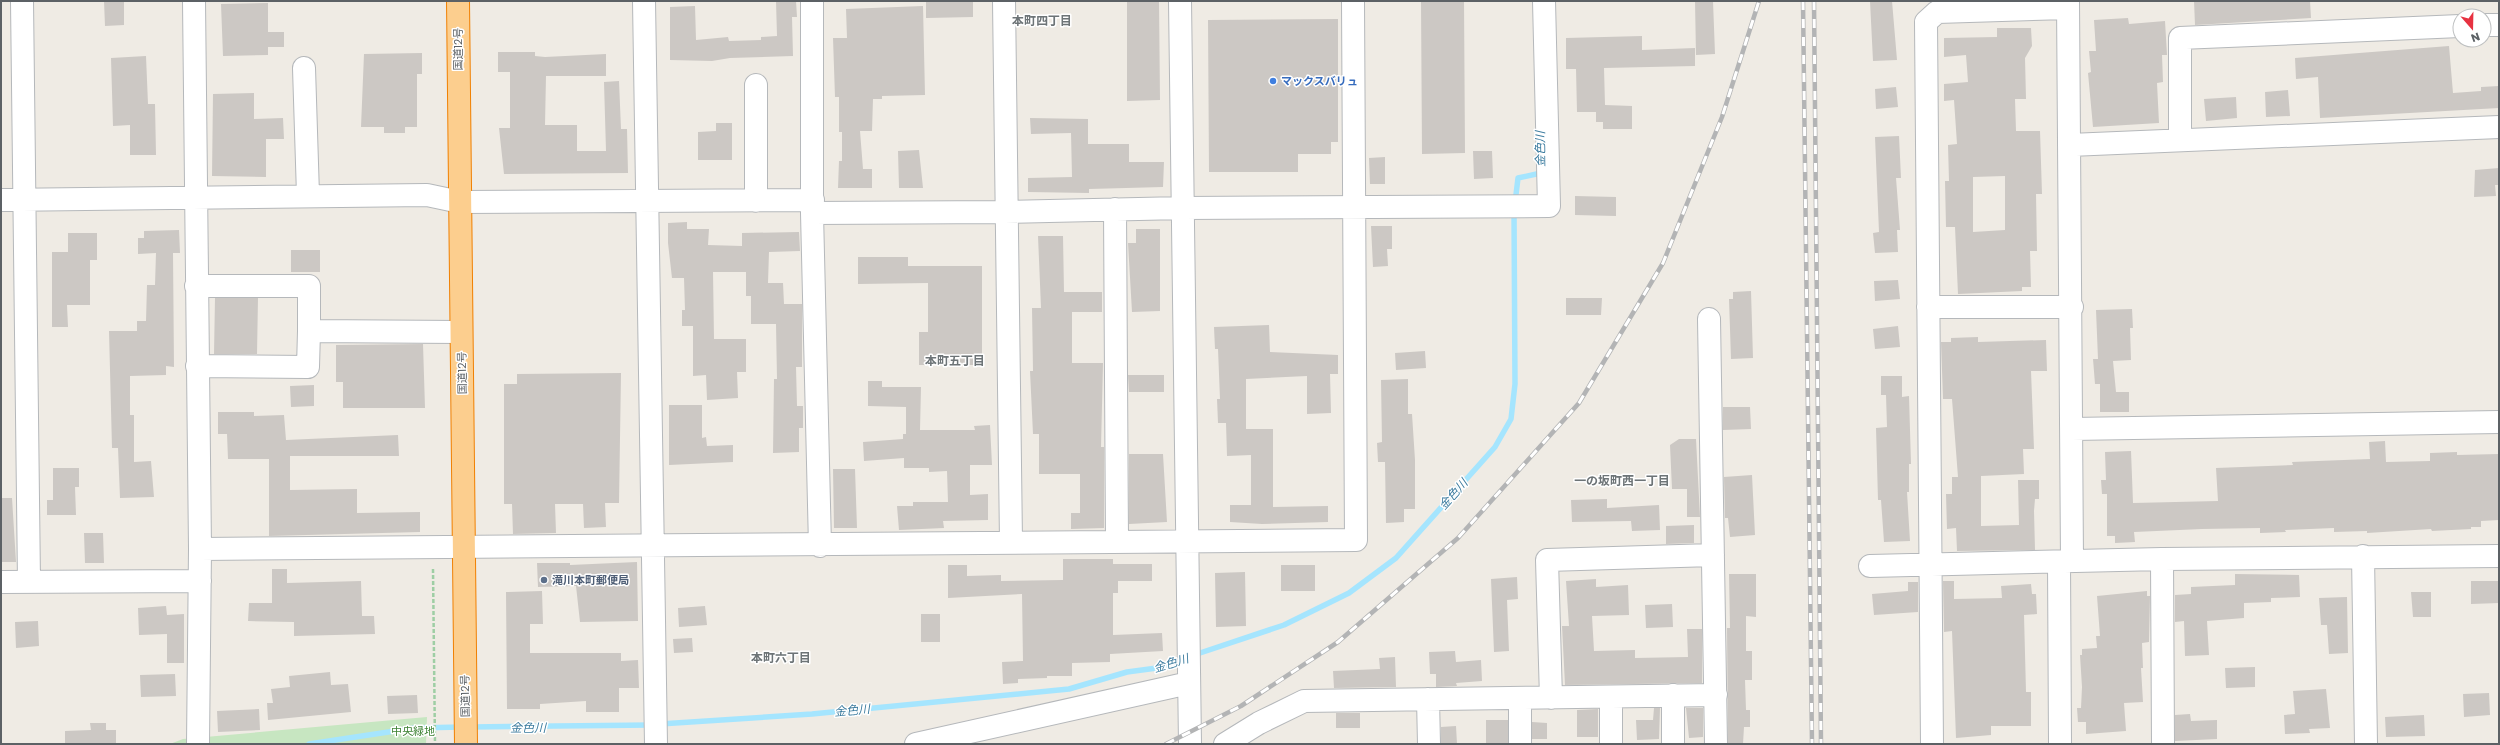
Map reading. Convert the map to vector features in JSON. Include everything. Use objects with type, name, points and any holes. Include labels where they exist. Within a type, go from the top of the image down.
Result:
[{"type":"highway","name":"国道12号","points":[[458,1],[466,744]]},
{"type":"street","points":[[22,1],[29,582]]},
{"type":"street","points":[[194,1],[200,549],[198,744]]},
{"type":"street","points":[[644,1],[656,744]]},
{"type":"street","points":[[812,1],[813,206],[820,546]]},
{"type":"street","points":[[1004,1],[1005,212],[1011,542]]},
{"type":"street","points":[[1180,1],[1186,540],[1190,744]]},
{"type":"street","points":[[200,549],[464,549],[653,545],[820,546],[1186,540],[1356,540],[1353,1]]},
{"type":"street","points":[[1,200],[195,196],[427,195],[460,202],[756,201],[813,206],[1005,212],[1183,208],[1549,206],[1544,1]]},
{"type":"street","points":[[1932,744],[1926,22],[1937,12],[2068,4],[2072,429],[2060,744]]},
{"type":"street","points":[[2180,140],[2180,38],[2452,26]]},
{"type":"street","points":[[304,68],[308,195]]},
{"type":"street","points":[[756,85],[756,201]]},
{"type":"street","points":[[2070,145],[2499,127]]},
{"type":"street","points":[[1115,209],[1117,541]]},
{"type":"street","points":[[196,286],[309,286],[308,367],[198,366]]},
{"type":"street","points":[[1928,307],[2072,307]]},
{"type":"street","points":[[1709,319],[1716,744]]},
{"type":"street","points":[[309,331],[461,332]]},
{"type":"street","points":[[2072,429],[2499,422]]},
{"type":"street","points":[[1551,698],[1548,560],[1713,555]]},
{"type":"street","points":[[1870,566],[2162,559],[2363,556],[2499,556]]},
{"type":"street","points":[[2363,556],[2366,744]]},
{"type":"street","points":[[2162,559],[2163,744]]},
{"type":"street","points":[[1,582],[200,581]]},
{"type":"street","points":[[916,744],[1189,682]]},
{"type":"street","points":[[1673,695],[1673,744]]},
{"type":"street","points":[[1225,744],[1259,723],[1304,701],[1716,695]]},
{"type":"street","points":[[1611,697],[1611,744]]},
{"type":"street","points":[[1428,699],[1429,744]]},
{"type":"street","points":[[1520,699],[1520,744]]},
{"type":"path","points":[[433,549],[436,744]]},
{"type":"green space","name":"中央緑地","points":[[427,717],[426,744],[170,744],[183,739]]},
{"type":"building","points":[[104,1],[124,1],[124,25],[105,26]]},
{"type":"building","points":[[776,1],[796,1],[797,17],[792,17],[793,56],[730,58],[712,61],[670,60],[670,7],[695,6],[696,40],[728,37],[729,41],[761,40],[761,37],[777,36]]},
{"type":"building","points":[[926,1],[973,1],[973,17],[926,18]]},
{"type":"building","points":[[1127,1],[1159,1],[1160,100],[1127,101]]},
{"type":"building","points":[[1421,1],[1464,1],[1465,153],[1422,154]]},
{"type":"building","points":[[1695,1],[1713,1],[1715,54],[1696,55]]},
{"type":"building","points":[[1870,1],[1892,1],[1897,60],[1873,61]]},
{"type":"building","points":[[2194,1],[2310,1],[2311,18],[2195,25]]},
{"type":"building","points":[[268,3],[268,32],[284,32],[284,47],[268,47],[268,55],[223,56],[221,4]]},
{"type":"building","points":[[923,6],[925,95],[882,96],[882,99],[873,99],[872,131],[860,131],[863,169],[872,169],[872,188],[838,188],[839,161],[842,161],[842,132],[839,132],[839,97],[835,97],[833,38],[847,38],[846,9]]},
{"type":"building","points":[[2128,18],[2129,24],[2165,21],[2167,55],[2162,55],[2163,82],[2157,83],[2159,123],[2093,127],[2088,73],[2091,72],[2089,51],[2096,51],[2094,20]]},
{"type":"building","name":"マックスバリュ","points":[[1338,19],[1338,142],[1331,142],[1331,154],[1298,154],[1298,172],[1209,172],[1208,20]]},
{"type":"building","points":[[1997,28],[2031,28],[2032,46],[2025,58],[2026,99],[2015,99],[2016,131],[2040,131],[2042,194],[2036,194],[2037,251],[2030,251],[2031,287],[2022,287],[2022,291],[1958,294],[1955,227],[1946,227],[1945,181],[1949,181],[1948,145],[1957,144],[1954,100],[1944,101],[1944,84],[1968,82],[1966,55],[1944,57],[1944,38],[1997,37]],"holes":[[[2005,176],[2005,230],[1973,232],[1973,177]]]},
{"type":"building","points":[[1642,36],[1642,50],[1695,48],[1695,66],[1604,68],[1605,105],[1632,106],[1632,129],[1603,129],[1603,122],[1596,122],[1596,112],[1577,112],[1576,69],[1566,69],[1566,38]]},
{"type":"building","points":[[2449,46],[2453,93],[2481,91],[2481,87],[2499,86],[2499,108],[2320,118],[2318,77],[2296,79],[2295,58]]},
{"type":"building","points":[[498,52],[535,52],[535,56],[545,57],[606,54],[606,76],[546,76],[545,125],[577,125],[577,151],[606,151],[604,82],[619,81],[621,129],[627,129],[628,173],[504,174],[499,128],[510,128],[510,72],[498,72]]},
{"type":"building","points":[[422,53],[422,74],[417,74],[417,127],[405,127],[405,133],[384,133],[384,127],[361,127],[364,54]]},
{"type":"building","points":[[146,56],[148,104],[155,104],[156,155],[130,155],[130,125],[113,126],[111,58]]},
{"type":"building","points":[[1896,87],[1898,107],[1876,109],[1875,89]]},
{"type":"building","points":[[2288,90],[2290,116],[2266,117],[2265,92]]},
{"type":"building","points":[[254,93],[254,119],[283,118],[284,139],[266,139],[266,177],[212,176],[213,94]]},
{"type":"building","points":[[2236,97],[2237,118],[2206,121],[2204,99]]},
{"type":"building","points":[[1030,118],[1088,119],[1088,144],[1129,144],[1129,162],[1164,162],[1163,187],[1089,189],[1089,193],[1028,192],[1028,178],[1072,177],[1071,133],[1031,134]]},
{"type":"building","points":[[716,123],[732,123],[732,160],[698,160],[698,132],[716,131]]},
{"type":"building","points":[[1899,136],[1901,178],[1896,178],[1900,230],[1897,230],[1898,252],[1875,253],[1873,233],[1879,232],[1875,137]]},
{"type":"building","points":[[919,150],[923,188],[899,188],[898,151]]},
{"type":"building","points":[[1473,151],[1492,151],[1493,178],[1474,179]]},
{"type":"building","points":[[1385,157],[1385,184],[1370,184],[1369,158]]},
{"type":"building","points":[[2499,168],[2499,185],[2495,185],[2496,196],[2474,197],[2475,170]]},
{"type":"building","points":[[1575,196],[1616,197],[1616,216],[1575,215]]},
{"type":"building","points":[[687,222],[687,229],[709,229],[708,245],[742,246],[742,233],[799,232],[800,251],[769,252],[768,283],[783,283],[784,304],[802,304],[802,367],[796,367],[797,406],[803,406],[803,428],[799,428],[799,452],[773,453],[774,379],[777,379],[776,324],[751,324],[751,296],[746,296],[746,272],[713,272],[714,339],[746,339],[746,372],[737,372],[738,398],[707,400],[706,375],[693,376],[693,326],[682,326],[682,310],[685,310],[684,278],[672,278],[668,243],[668,223]]},
{"type":"building","points":[[1371,226],[1392,226],[1392,249],[1387,249],[1388,266],[1373,267]]},
{"type":"building","points":[[1136,229],[1160,229],[1160,311],[1132,312],[1128,243],[1136,243]]},
{"type":"building","points":[[179,230],[180,253],[173,253],[174,367],[166,366],[166,375],[130,376],[130,415],[134,415],[134,462],[151,461],[154,497],[120,498],[118,448],[112,448],[109,331],[137,331],[137,321],[146,321],[147,285],[155,285],[156,253],[138,254],[138,238],[144,238],[144,231]]},
{"type":"building","points":[[68,233],[97,233],[97,260],[90,260],[90,305],[67,305],[68,327],[52,327],[52,252],[68,252]]},
{"type":"building","points":[[1038,236],[1063,236],[1064,292],[1102,292],[1102,312],[1072,312],[1072,363],[1103,363],[1101,447],[1104,447],[1104,528],[1071,529],[1071,513],[1080,513],[1080,474],[1039,474],[1039,434],[1033,434],[1030,371],[1033,371],[1032,308],[1041,308]]},
{"type":"building","points":[[291,250],[320,250],[320,272],[291,272]]},
{"type":"building","points":[[858,257],[908,257],[908,266],[982,266],[982,365],[919,365],[919,332],[928,332],[928,283],[858,284]]},
{"type":"building","points":[[1898,280],[1900,299],[1875,301],[1874,281]]},
{"type":"building","points":[[1751,291],[1753,358],[1731,359],[1729,299],[1733,299],[1733,292]]},
{"type":"building","points":[[215,298],[258,298],[257,354],[214,354]]},
{"type":"building","points":[[1566,298],[1602,298],[1601,315],[1566,315]]},
{"type":"building","points":[[2132,309],[2133,328],[2130,328],[2131,360],[2113,361],[2116,392],[2129,392],[2129,412],[2100,412],[2100,384],[2095,384],[2093,359],[2098,359],[2096,310]]},
{"type":"building","points":[[1269,325],[1270,352],[1338,355],[1338,374],[1330,374],[1331,413],[1307,414],[1307,376],[1246,379],[1246,429],[1273,429],[1273,507],[1328,506],[1328,522],[1262,524],[1230,522],[1230,505],[1251,505],[1251,455],[1227,456],[1226,423],[1218,423],[1217,399],[1220,399],[1218,349],[1215,349],[1214,327]]},
{"type":"building","points":[[1898,326],[1900,347],[1875,349],[1873,329]]},
{"type":"building","points":[[1978,337],[1978,342],[2046,340],[2047,371],[2031,371],[2034,449],[2023,449],[2024,474],[1981,476],[1981,526],[2019,525],[2018,480],[2039,480],[2039,499],[2035,499],[2034,511],[2035,550],[1957,551],[1956,528],[1947,529],[1946,494],[1952,494],[1952,477],[1958,477],[1952,399],[1943,399],[1941,342],[1951,342],[1951,338]]},
{"type":"building","points":[[423,344],[425,408],[343,408],[343,382],[336,382],[336,345]]},
{"type":"building","points":[[1425,351],[1426,368],[1396,370],[1395,353]]},
{"type":"building","points":[[621,373],[619,503],[605,503],[606,527],[584,528],[583,504],[555,504],[556,533],[513,534],[512,504],[504,504],[504,384],[517,384],[517,374]]},
{"type":"building","points":[[1128,375],[1164,375],[1164,392],[1129,392]]},
{"type":"building","points":[[1881,376],[1902,376],[1902,397],[1909,396],[1911,464],[1909,464],[1909,492],[1907,492],[1910,541],[1884,542],[1881,500],[1878,500],[1876,428],[1887,427],[1886,395],[1881,395]]},
{"type":"building","points":[[1408,379],[1408,414],[1412,414],[1415,460],[1415,509],[1404,509],[1404,522],[1386,523],[1385,462],[1378,462],[1377,443],[1382,442],[1381,380]]},
{"type":"building","points":[[868,381],[882,381],[882,387],[921,387],[920,430],[975,430],[974,426],[990,425],[992,465],[970,465],[970,495],[988,494],[988,520],[943,521],[944,528],[899,530],[897,506],[913,506],[913,502],[948,502],[947,471],[929,472],[929,468],[904,468],[904,458],[864,461],[863,442],[903,439],[903,434],[906,434],[906,407],[868,406]]},
{"type":"building","points":[[314,385],[314,406],[291,407],[290,386]]},
{"type":"building","points":[[669,405],[702,405],[702,438],[706,437],[707,446],[733,445],[733,462],[669,465]]},
{"type":"building","points":[[1723,407],[1750,407],[1751,429],[1723,430]]},
{"type":"building","points":[[218,412],[254,412],[254,416],[284,415],[286,440],[398,435],[399,456],[290,456],[290,490],[357,489],[357,513],[420,512],[420,532],[269,536],[269,459],[228,459],[227,434],[218,434]]},
{"type":"building","points":[[1679,439],[1696,439],[1700,517],[1687,517],[1687,489],[1672,489],[1670,445]]},
{"type":"building","points":[[2385,441],[2386,462],[2430,461],[2430,453],[2457,452],[2457,455],[2499,454],[2499,520],[2481,521],[2481,527],[2471,527],[2471,529],[2432,531],[2431,529],[2367,533],[2367,531],[2334,532],[2334,528],[2285,530],[2286,532],[2260,533],[2260,528],[2202,529],[2134,532],[2135,542],[2115,543],[2115,536],[2107,536],[2107,494],[2102,494],[2101,480],[2106,480],[2105,452],[2131,451],[2133,503],[2218,501],[2216,468],[2293,465],[2292,462],[2370,459],[2369,442]]},
{"type":"building","points":[[1129,454],[1163,454],[1167,522],[1129,524]]},
{"type":"building","points":[[53,468],[79,468],[79,487],[75,487],[76,515],[47,515],[47,500],[53,500]]},
{"type":"building","points":[[833,469],[855,469],[857,528],[834,528]]},
{"type":"building","points":[[1752,475],[1755,535],[1730,537],[1728,518],[1725,518],[1724,477]]},
{"type":"building","points":[[1,498],[12,498],[16,562],[1,562]]},
{"type":"building","points":[[1607,499],[1607,508],[1659,505],[1660,530],[1632,531],[1631,521],[1572,522],[1571,500]]},
{"type":"building","points":[[1694,525],[1694,543],[1666,544],[1666,526]]},
{"type":"building","points":[[84,533],[103,533],[104,563],[85,563]]},
{"type":"building","points":[[1063,559],[1113,559],[1113,564],[1152,564],[1152,581],[1118,581],[1118,593],[1113,593],[1113,635],[1162,633],[1163,651],[1110,654],[1110,662],[1072,663],[1072,676],[1047,676],[1047,678],[1018,679],[1018,683],[1003,684],[1002,662],[1023,661],[1022,594],[948,598],[948,565],[967,565],[967,576],[1001,575],[1001,581],[1063,580]]},
{"type":"building","points":[[637,562],[638,621],[580,622],[576,586],[538,587],[537,563],[570,563],[570,565]]},
{"type":"building","points":[[1281,565],[1315,565],[1315,591],[1281,591]]},
{"type":"building","points":[[272,569],[287,569],[287,583],[361,581],[362,616],[374,616],[375,634],[294,636],[294,622],[248,621],[249,603],[272,603]]},
{"type":"building","points":[[1245,572],[1246,626],[1216,627],[1215,573]]},
{"type":"building","points":[[1729,574],[1756,574],[1756,617],[1746,616],[1746,651],[1752,651],[1752,680],[1745,680],[1746,710],[1750,710],[1750,727],[1744,727],[1743,744],[1728,744],[1727,628],[1730,628]]},
{"type":"building","points":[[2235,574],[2299,575],[2300,597],[2271,598],[2271,602],[2244,603],[2244,618],[2207,621],[2209,655],[2185,656],[2184,621],[2175,622],[2175,595],[2191,594],[2191,587],[2235,585]]},
{"type":"building","points":[[1517,577],[1518,599],[1507,600],[1509,651],[1494,652],[1491,579]]},
{"type":"building","points":[[1596,579],[1596,587],[1628,585],[1629,615],[1592,616],[1594,651],[1635,650],[1635,658],[1688,657],[1687,629],[1702,629],[1702,683],[1565,685],[1562,626],[1569,626],[1566,581]]},
{"type":"building","points":[[1943,581],[1954,581],[1954,599],[2002,598],[2001,586],[2031,584],[2032,594],[2036,594],[2037,614],[2024,615],[2026,692],[2031,692],[2031,726],[1991,726],[1991,735],[1956,738],[1952,631],[1944,632]]},
{"type":"building","points":[[2471,581],[2499,581],[2499,603],[2471,604]]},
{"type":"building","points":[[1908,582],[1918,582],[1918,612],[1874,615],[1872,594],[1908,591]]},
{"type":"building","points":[[542,591],[543,624],[530,624],[530,653],[621,653],[621,661],[638,660],[639,688],[619,688],[619,712],[586,712],[586,701],[540,704],[540,709],[507,709],[506,592]]},
{"type":"building","points":[[2147,591],[2147,596],[2150,596],[2149,642],[2142,643],[2143,668],[2141,668],[2143,702],[2124,703],[2126,731],[2086,734],[2086,722],[2078,722],[2077,708],[2081,708],[2082,687],[2080,655],[2082,655],[2082,649],[2097,648],[2096,636],[2100,636],[2097,596]]},
{"type":"building","points":[[2411,592],[2431,592],[2431,617],[2413,617]]},
{"type":"building","points":[[2347,597],[2348,653],[2329,654],[2327,625],[2321,625],[2319,598]]},
{"type":"building","points":[[1672,604],[1673,627],[1646,628],[1645,605]]},
{"type":"building","points":[[166,606],[167,615],[184,614],[184,663],[167,663],[167,634],[139,635],[138,608]]},
{"type":"building","points":[[705,606],[707,625],[679,627],[678,608]]},
{"type":"building","points":[[921,614],[940,614],[940,642],[921,642]]},
{"type":"building","points":[[38,621],[39,646],[16,648],[15,622]]},
{"type":"building","points":[[692,638],[693,652],[674,653],[673,639]]},
{"type":"building","points":[[1455,651],[1456,662],[1481,660],[1482,681],[1456,683],[1457,686],[1436,687],[1436,674],[1430,674],[1429,652]]},
{"type":"building","points":[[1395,657],[1396,687],[1334,688],[1333,671],[1380,669],[1379,658]]},
{"type":"building","points":[[2255,667],[2255,687],[2226,688],[2225,668]]},
{"type":"building","points":[[330,672],[331,685],[348,684],[351,712],[268,720],[267,703],[273,703],[271,689],[290,687],[289,676]]},
{"type":"building","points":[[175,674],[176,696],[141,697],[140,675]]},
{"type":"building","points":[[2326,689],[2330,728],[2309,729],[2310,733],[2285,734],[2284,715],[2295,714],[2293,691]]},
{"type":"building","points":[[2489,693],[2490,715],[2464,717],[2463,694]]},
{"type":"building","points":[[417,695],[418,713],[388,714],[387,696]]},
{"type":"building","points":[[1654,708],[1660,708],[1659,739],[1637,740],[1636,720],[1653,720]]},
{"type":"building","points":[[1686,708],[1703,708],[1703,737],[1689,738]]},
{"type":"building","points":[[259,709],[260,730],[218,732],[217,711]]},
{"type":"building","points":[[1598,709],[1598,737],[1577,737],[1577,710]]},
{"type":"building","points":[[1336,713],[1360,713],[1360,728],[1336,728]]},
{"type":"building","points":[[2190,714],[2191,721],[2217,720],[2217,739],[2175,741],[2175,715]]},
{"type":"building","points":[[2424,715],[2425,736],[2386,737],[2385,717]]},
{"type":"building","points":[[1486,720],[1508,720],[1508,744],[1486,744]]},
{"type":"building","points":[[1532,722],[1547,723],[1547,739],[1532,739]]},
{"type":"building","points":[[90,723],[106,723],[106,730],[116,730],[116,744],[65,744],[65,731],[91,730]]},
{"type":"building","points":[[1456,726],[1457,744],[1441,744],[1441,727]]},
{"type":"waterway","name":"金色川","points":[[1515,203],[1518,178],[1541,173],[1541,170]]},
{"type":"waterway","name":"金色川","points":[[1194,655],[1284,625],[1349,593],[1396,558],[1495,447],[1511,419],[1515,384],[1514,211]]},
{"type":"waterway","name":"金色川","points":[[660,724],[812,714],[1069,689],[1127,672],[1157,668],[1184,659]]},
{"type":"waterway","name":"金色川","points":[[470,727],[652,725]]},
{"type":"waterway","name":"金色川","points":[[309,744],[415,728],[462,727]]},
{"type":"railway","points":[[1166,744],[1241,706],[1338,642],[1458,538],[1579,403],[1663,263],[1722,117],[1759,1]]},
{"type":"railway","points":[[1803,1],[1812,744]]},
{"type":"railway","points":[[1814,1],[1821,744]]},
{"type":"place","name":"マックスバリュ","points":[[1273,81]]},
{"type":"place","name":"滝川本町郵便局","points":[[544,580]]},
{"type":"district","name":"本町四丁目","points":[[1042,20]]},
{"type":"district","name":"本町五丁目","points":[[955,360]]},
{"type":"district","name":"一の坂町西一丁目","points":[[1622,480]]},
{"type":"district","name":"本町六丁目","points":[[781,657]]}]
